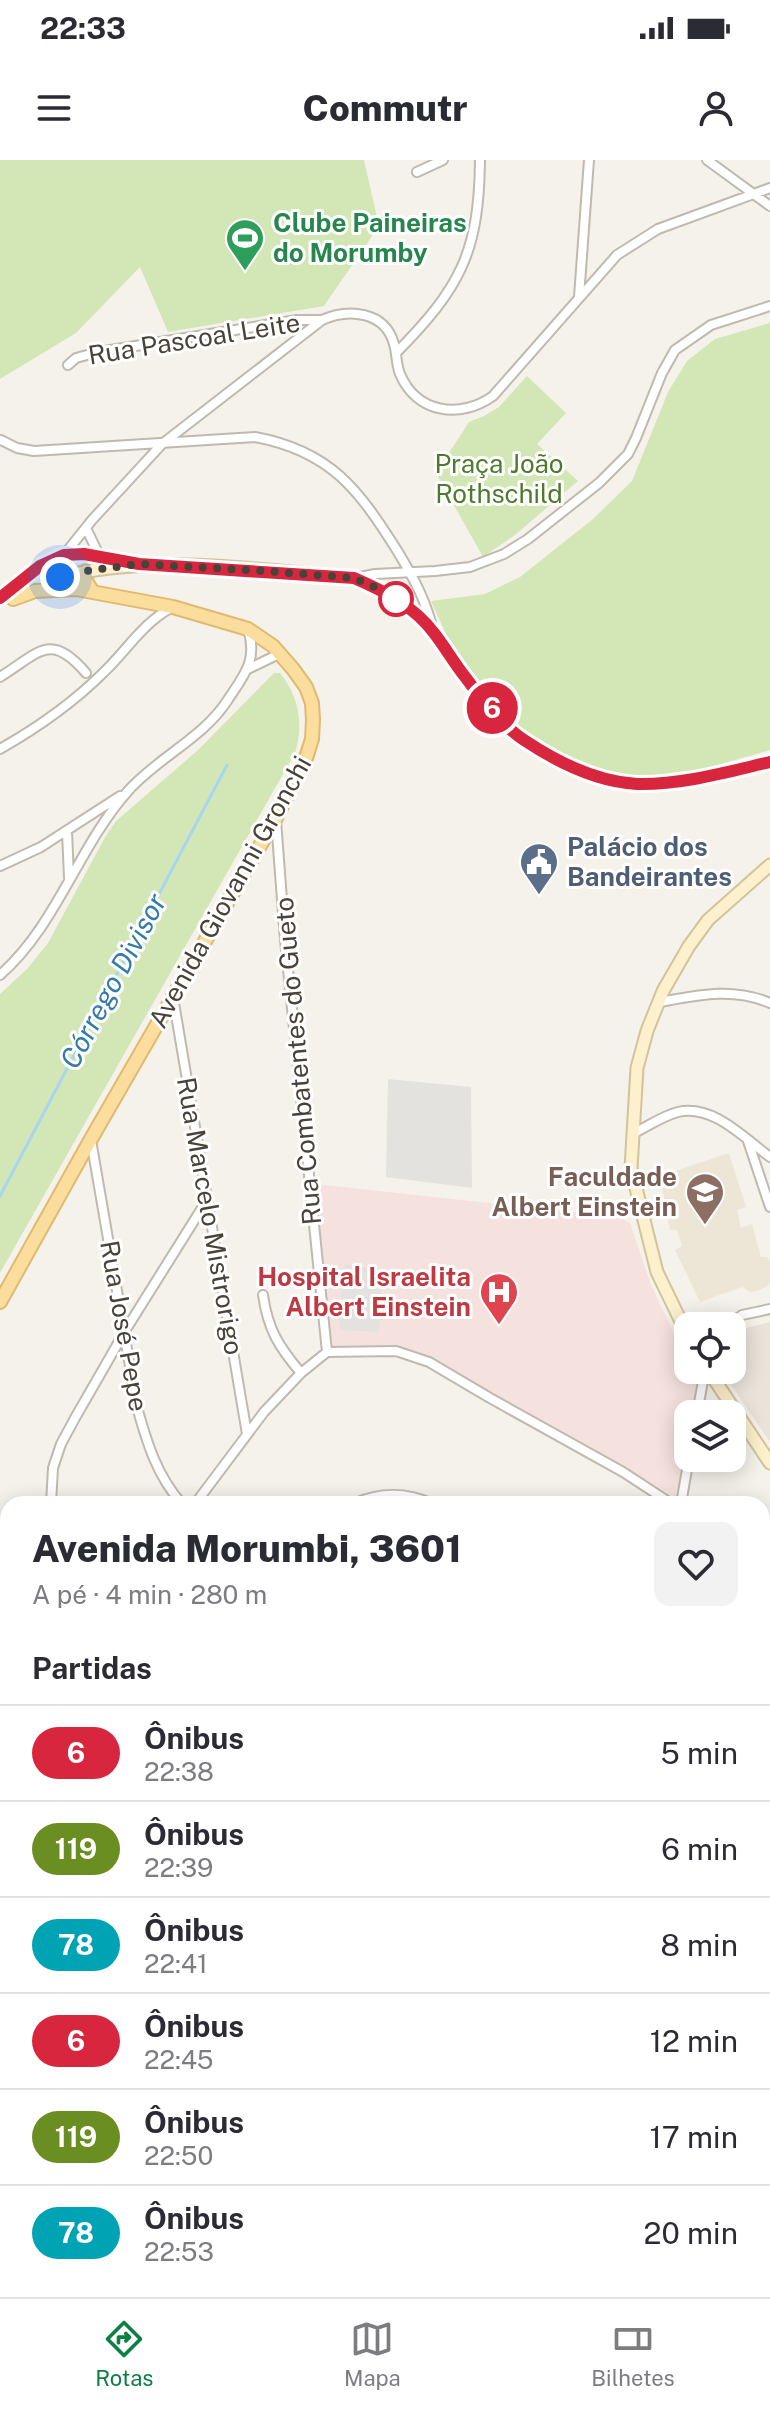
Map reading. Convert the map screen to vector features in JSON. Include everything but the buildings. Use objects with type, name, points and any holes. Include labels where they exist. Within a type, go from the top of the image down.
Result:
[{"type":"main road","points":[[0,606],[40,566],[64,555],[84,554],[139,564],[354,578],[399,601],[433,631],[467,680],[522,739],[596,776],[639,784],[670,782],[770,762]]},
{"type":"main road","points":[[6,598],[60,577],[139,564]]},
{"type":"main road","name":"Avenida Giovanni Gronchi","points":[[40,566],[92,591]]},
{"type":"main road","points":[[86,571],[85,579],[92,591]]},
{"type":"main road","name":"Avenida Giovanni Gronchi","points":[[0,1302],[276,818],[306,758],[312,739],[313,720],[312,703],[306,687],[281,653],[248,629],[173,607],[92,591],[51,589],[6,598]]},
{"type":"main road","points":[[676,1312],[657,1272],[631,1168],[637,1068],[647,1031],[689,946],[708,920],[770,866]]},
{"type":"main road","points":[[716,1384],[770,1463]]},
{"type":"street","points":[[417,172],[443,160]]},
{"type":"street","points":[[480,160],[473,235],[461,271],[421,328],[396,353],[400,373],[411,392],[433,407],[447,410],[465,410],[493,396],[617,255],[645,236],[680,220],[770,188]]},
{"type":"street","points":[[579,297],[589,160]]},
{"type":"street","points":[[707,160],[770,206]]},
{"type":"street","points":[[354,578],[470,567],[504,554],[528,539],[599,483],[628,454],[675,350],[711,325],[770,306]]},
{"type":"street","name":"Rua Pascoal Leite","points":[[68,365],[76,358],[98,352],[297,320],[322,320],[346,313],[359,313],[380,322],[388,332],[396,353]]},
{"type":"street","points":[[64,555],[162,444],[322,320]]},
{"type":"street","points":[[1,440],[17,448],[34,451],[255,437],[281,442],[306,452],[356,490],[410,572],[430,615],[433,631]]},
{"type":"street","points":[[86,528],[100,557]]},
{"type":"street","points":[[0,749],[69,703],[103,674],[152,621],[173,607]]},
{"type":"street","points":[[0,866],[67,831],[130,788],[200,730],[224,706],[248,669],[253,651],[248,629]]},
{"type":"street","points":[[0,677],[49,649],[60,649],[86,673]]},
{"type":"street","points":[[248,669],[281,653]]},
{"type":"street","points":[[0,975],[25,950],[50,916],[101,823],[130,788]]},
{"type":"street","name":"Rua Combatentes do Gueto","points":[[276,818],[285,940],[327,1352]]},
{"type":"street","points":[[67,831],[69,879]]},
{"type":"street","points":[[660,1002],[701,993],[719,993],[751,996],[770,1003]]},
{"type":"street","name":"Rua Marcelo Mistrorigo","points":[[173,997],[247,1434]]},
{"type":"street","points":[[632,1134],[671,1114],[700,1112],[723,1121],[770,1157]]},
{"type":"street","name":"Rua José Pepe","points":[[91,1139],[137,1407],[147,1445],[161,1476],[176,1496]]},
{"type":"street","points":[[747,1140],[770,1207]]},
{"type":"street","points":[[51,1496],[53,1468],[61,1444],[125,1331],[208,1199]]},
{"type":"street","points":[[263,1295],[271,1332],[281,1350],[301,1373]]},
{"type":"street","points":[[746,1314],[770,1309]]},
{"type":"street","points":[[201,1496],[264,1412],[301,1373],[327,1352],[396,1351],[429,1362],[660,1496]]},
{"type":"street","points":[[682,1496],[687,1472]]},
{"type":"shaded area","points":[[388,1079],[471,1087],[472,1188],[386,1177]]},
{"type":"shaded area","name":"Faculdade Albert Einstein","points":[[729,1153],[746,1207],[737,1210],[741,1228],[752,1224],[761,1257],[767,1257],[770,1261],[770,1284],[750,1292],[742,1287],[700,1302],[675,1250],[682,1246],[677,1230],[670,1230],[660,1176]]},
{"type":"shaded area","name":"Hospital Israelita Albert Einstein","points":[[315,1184],[618,1217],[630,1223],[651,1285],[674,1333],[674,1384],[696,1384],[694,1400],[674,1400],[674,1472],[684,1472],[681,1496],[673,1496],[576,1439],[422,1358],[382,1348],[329,1348]]},
{"type":"shaded area","points":[[344,1265],[375,1268],[371,1285],[382,1290],[379,1332],[339,1330]]},
{"type":"shaded area","points":[[770,1322],[770,1442],[746,1407],[746,1400],[741,1400],[731,1384],[746,1384],[746,1328]]},
{"type":"green space","name":"Clube Paineiras do Morumby","points":[[0,160],[364,160],[379,226],[324,306],[168,332],[140,267],[76,333],[0,379]]},
{"type":"green space","points":[[770,323],[770,750],[707,768],[640,777],[601,771],[549,751],[510,725],[479,688],[455,654],[431,601],[485,594],[520,577],[593,519],[632,481],[668,392],[687,361],[715,339]]},
{"type":"green space","name":"Praça João Rothschild","points":[[527,376],[566,413],[537,444],[578,481],[515,535],[483,557],[436,473],[469,422],[499,407]]},
{"type":"green space","points":[[274,673],[280,673],[292,691],[298,711],[299,732],[295,753],[0,1273],[0,994],[27,969],[48,943],[116,821],[197,751]]},
{"type":"waterway","name":"Córrego Divisor","points":[[0,1196],[227,765]]},
{"type":"bus line","name":"6","points":[[0,598],[40,566],[64,555],[84,554],[139,564],[354,578],[377,588],[417,615],[433,631],[467,680],[522,739],[583,771],[610,781],[639,784],[700,778],[770,762]]},
{"type":"place","name":"Clube Paineiras do Morumby","points":[[245,272]]},
{"type":"place","name":"Palácio dos Bandeirantes","points":[[539,896]]},
{"type":"place","name":"Faculdade Albert Einstein","points":[[705,1226]]},
{"type":"place","name":"Hospital Israelita Albert Einstein","points":[[499,1326]]},
{"type":"route","points":[[60,577],[139,564],[265,571],[354,578],[399,601],[396,599]]}]
